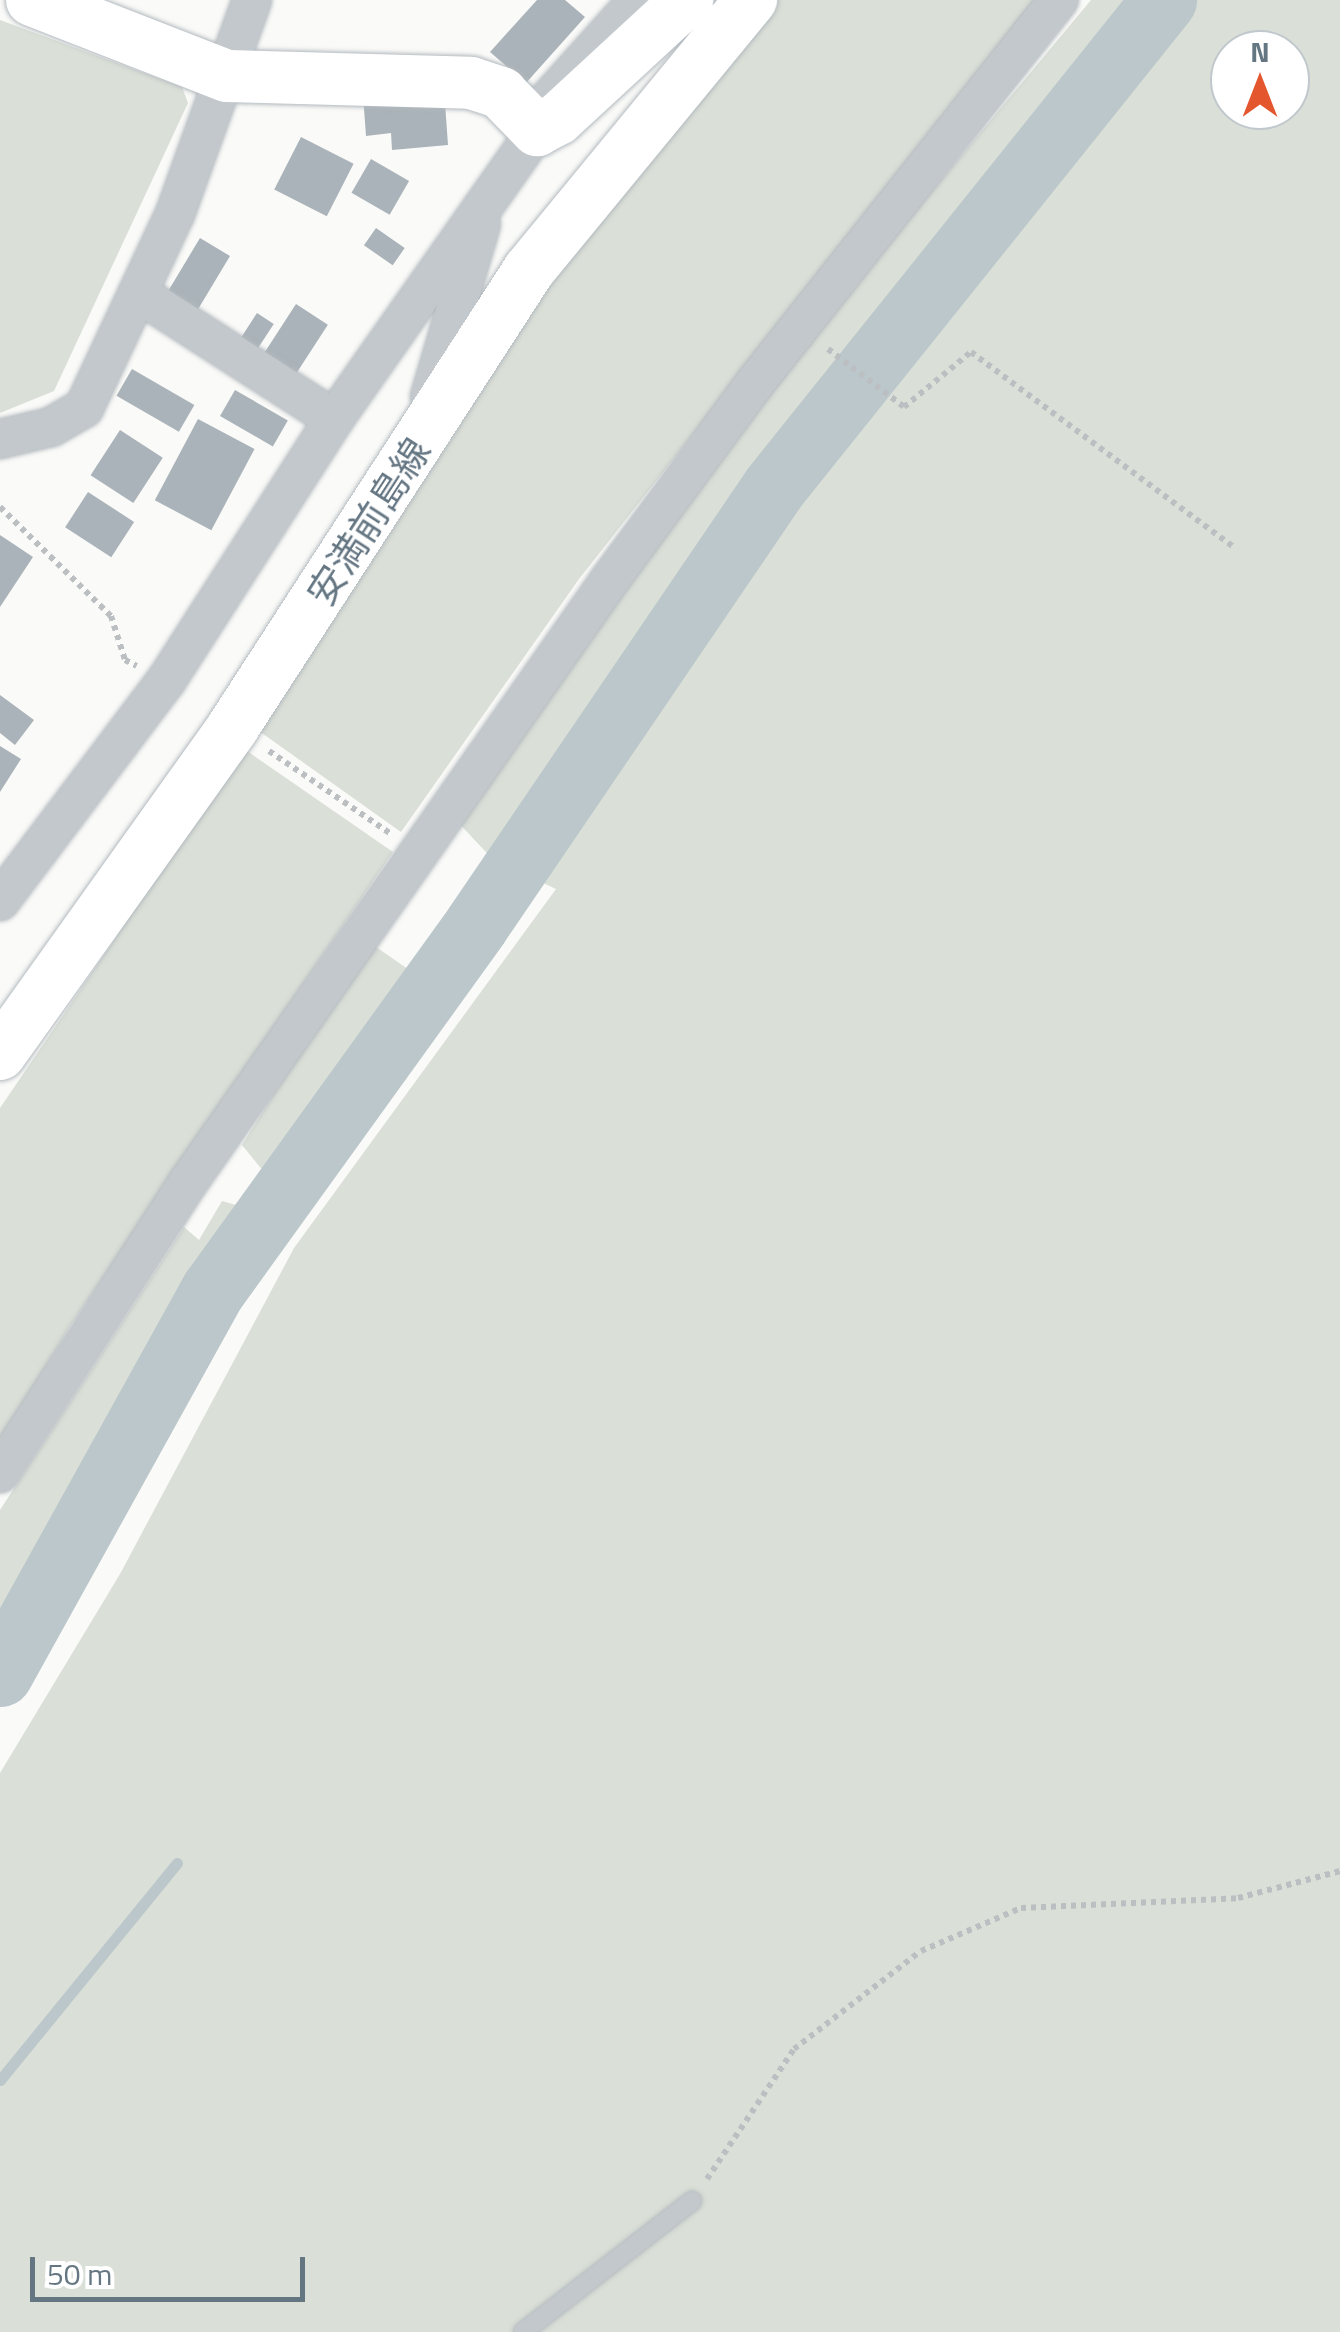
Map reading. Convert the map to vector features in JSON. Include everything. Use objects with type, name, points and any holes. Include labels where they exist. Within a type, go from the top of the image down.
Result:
[{"type":"main road","points":[[32,0],[227,76],[470,82],[500,93],[537,130],[558,119],[687,0]]},
{"type":"main road","name":"安満前島線","points":[[0,1054],[232,727],[407,466],[529,270],[750,0]]},
{"type":"street","points":[[0,439],[51,427],[84,408],[138,293],[227,76],[252,0]]},
{"type":"street","points":[[0,901],[166,680],[334,419],[537,130],[551,97],[638,0]]},
{"type":"street","points":[[0,1472],[190,1181],[417,852],[799,327],[1060,0]]},
{"type":"street","points":[[407,466],[468,286],[485,205]]},
{"type":"street","points":[[138,293],[334,419]]},
{"type":"lane","points":[[524,2332],[692,2201]]},
{"type":"path","points":[[799,327],[904,407],[972,352],[1235,548]]},
{"type":"path","points":[[0,507],[111,616],[125,660],[166,680]]},
{"type":"path","points":[[232,727],[417,852]]},
{"type":"path","points":[[692,2201],[794,2050],[921,1951],[1021,1908],[1238,1898],[1340,1871]]},
{"type":"shaded area","points":[[773,0],[1051,0],[854,230],[579,579],[401,832],[259,731],[535,296]]},
{"type":"shaded area","points":[[1091,0],[1154,0],[905,298],[500,867],[454,818],[734,428]]},
{"type":"shaded area","points":[[1194,0],[1340,0],[1340,2332],[0,2332],[0,1773],[120,1574],[294,1248],[556,889],[532,878],[739,572]]},
{"type":"shaded area","points":[[0,20],[182,87],[188,103],[54,391],[0,413]]},
{"type":"shaded area","points":[[244,749],[393,852],[69,1328],[0,1444],[0,1108]]},
{"type":"shaded area","points":[[369,942],[425,981],[273,1183],[242,1145]]},
{"type":"shaded area","points":[[222,1201],[250,1209],[0,1645],[0,1510],[184,1227],[199,1240]]},
{"type":"building","points":[[537,0],[565,0],[585,17],[526,83],[490,52]]},
{"type":"building","points":[[444,89],[448,145],[392,150],[391,133],[366,136],[363,95]]},
{"type":"building","points":[[301,137],[354,164],[327,216],[274,190]]},
{"type":"building","points":[[371,159],[409,181],[390,215],[352,193]]},
{"type":"building","points":[[376,228],[405,248],[393,265],[364,245]]},
{"type":"building","points":[[200,238],[230,256],[194,316],[164,298]]},
{"type":"building","points":[[296,304],[328,325],[291,381],[260,360]]},
{"type":"building","points":[[257,313],[274,324],[254,354],[237,343]]},
{"type":"building","points":[[132,369],[194,405],[179,432],[116,396]]},
{"type":"building","points":[[235,390],[288,420],[273,446],[220,416]]},
{"type":"building","points":[[198,419],[255,449],[211,530],[155,500]]},
{"type":"building","points":[[120,430],[163,458],[133,503],[91,475]]},
{"type":"building","points":[[88,492],[134,522],[111,557],[65,527]]},
{"type":"building","points":[[0,535],[33,557],[0,607]]},
{"type":"building","points":[[0,695],[34,720],[15,745],[0,733]]},
{"type":"building","points":[[0,746],[21,759],[0,792]]},
{"type":"waterway","points":[[0,1674],[213,1290],[476,925],[774,487],[1164,0]]},
{"type":"waterway","points":[[0,2080],[177,1863]]}]
